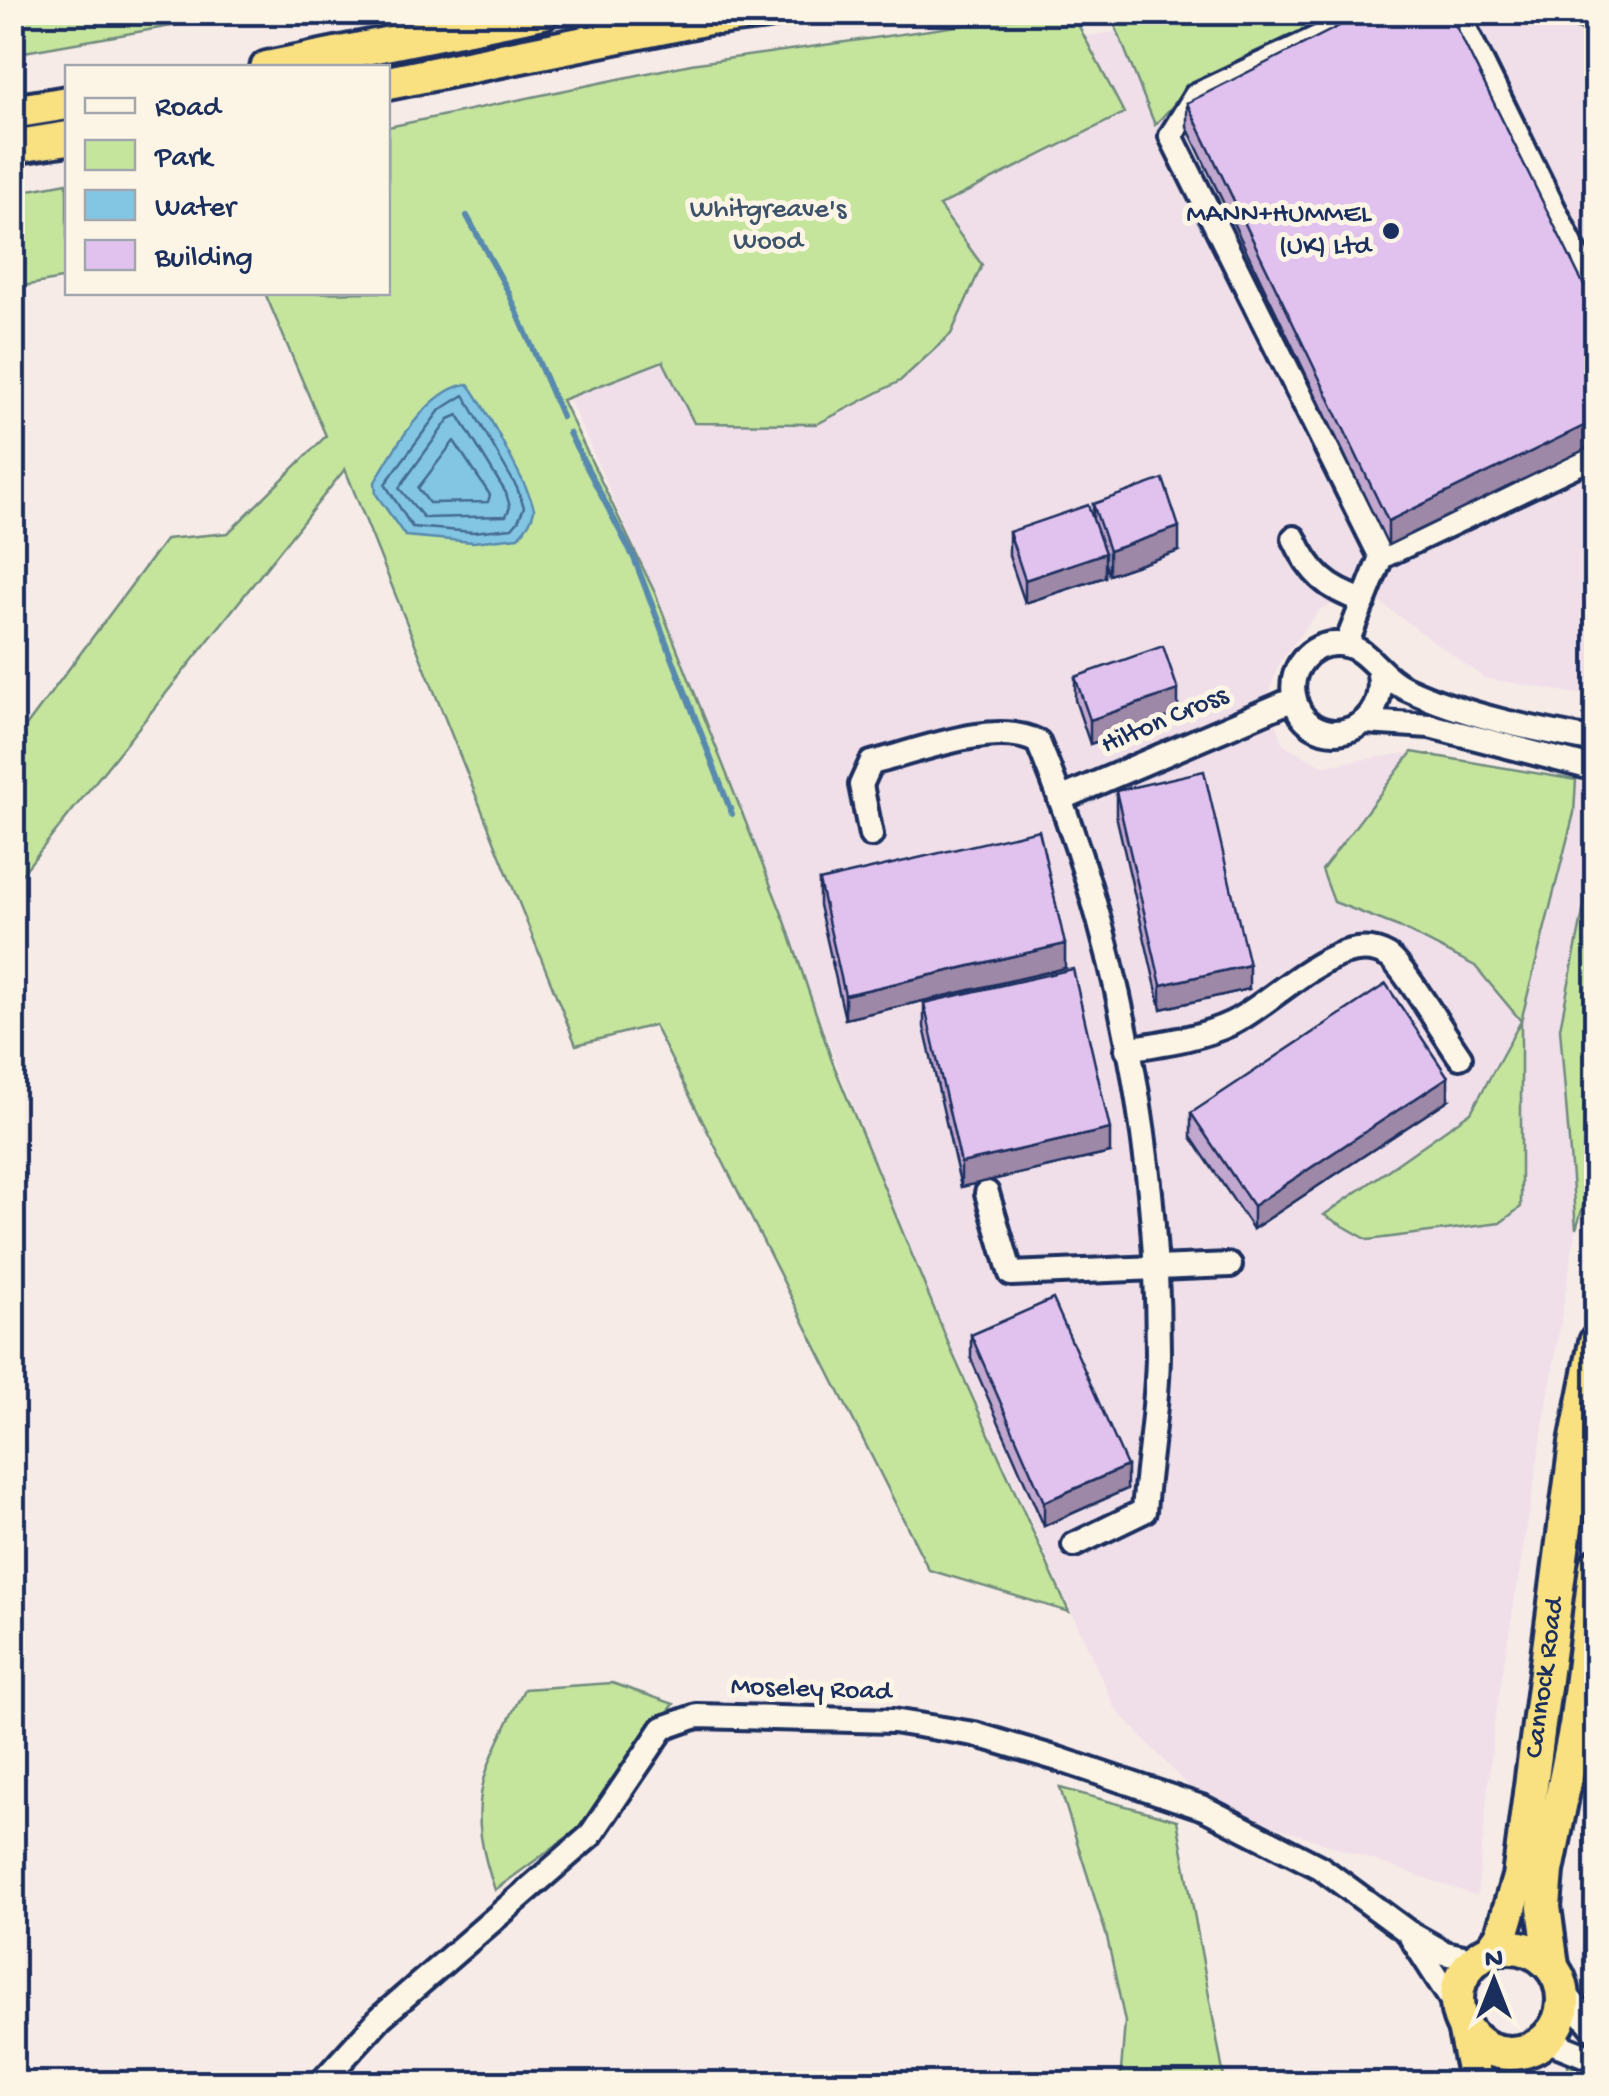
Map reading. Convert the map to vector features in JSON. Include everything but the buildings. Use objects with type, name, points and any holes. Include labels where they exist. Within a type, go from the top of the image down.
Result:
[{"type":"highway","points":[[282,65],[544,12]]},
{"type":"highway","points":[[390,83],[728,15],[768,12]]},
{"type":"highway","points":[[12,112],[65,103]]},
{"type":"highway","points":[[12,146],[65,138]]},
{"type":"highway","name":"Cannock Road","points":[[1484,1955],[1502,1935],[1519,1877],[1576,1443],[1596,1342]]},
{"type":"highway","name":"Cannock Road","points":[[1557,1978],[1544,1907],[1547,1871],[1586,1728],[1596,1566]]},
{"type":"highway","points":[[1476,2084],[1461,2018],[1460,1984],[1484,1955],[1524,1949],[1557,1978],[1560,2019],[1541,2043],[1522,2084]]},
{"type":"highway","points":[[1461,2018],[1475,2040],[1499,2052],[1541,2043]]},
{"type":"street","points":[[1372,12],[1196,95],[1171,136],[1382,558]]},
{"type":"street","points":[[1457,12],[1596,295]]},
{"type":"street","points":[[1346,646],[1382,558],[1596,455]]},
{"type":"street","points":[[1294,538],[1308,567],[1334,591],[1364,602]]},
{"type":"street","points":[[1596,741],[1528,728],[1443,704],[1379,674],[1361,651],[1346,646],[1324,646],[1302,660],[1294,674],[1294,699],[1301,714],[1319,728],[1334,732],[1365,722],[1430,726],[1596,768]]},
{"type":"street","points":[[1365,722],[1380,699],[1379,674]]},
{"type":"street","name":"Hilton Cross","points":[[1060,799],[1294,699]]},
{"type":"street","points":[[871,835],[861,786],[871,763],[996,732],[1024,735],[1038,742],[1060,799],[1112,973],[1148,1164],[1158,1354],[1144,1511],[1074,1545]]},
{"type":"street","points":[[1127,1050],[1195,1038],[1236,1021],[1340,952],[1362,948],[1390,957],[1460,1058]]},
{"type":"street","points":[[987,1193],[1010,1274],[1230,1265]]},
{"type":"street","name":"Moseley Road","points":[[320,2084],[381,2017],[590,1836],[664,1728],[697,1716],[894,1721],[974,1734],[1042,1754],[1204,1808],[1321,1868],[1408,1932],[1445,1952],[1484,1955]]},
{"type":"street","name":"Moseley Road","points":[[1408,1932],[1461,2018]]},
{"type":"street","points":[[1557,1978],[1596,2031]]},
{"type":"street","points":[[1541,2043],[1596,2060]]},
{"type":"shaded area","points":[[1225,13],[1596,13],[1596,697],[1484,678],[1367,593],[1320,609],[1280,662],[1268,696],[1283,744],[1323,766],[1412,752],[1576,780],[1596,789],[1596,1165],[1576,1229],[1495,1719],[1477,1896],[1202,1801],[1115,1708],[913,1261],[655,593],[518,284],[1084,37]]},
{"type":"shaded area","points":[[1596,1843],[1596,1970],[1580,1957]]},
{"type":"green space","points":[[13,12],[245,12],[245,13],[13,54]]},
{"type":"green space","points":[[1163,12],[1345,13],[1188,89],[1155,125],[1113,20]]},
{"type":"green space","name":"Whitgreave's Wood","points":[[1049,13],[1072,13],[1124,113],[939,206],[982,265],[951,334],[900,381],[817,424],[694,423],[663,361],[562,400],[655,593],[786,924],[832,1061],[952,1352],[1069,1612],[929,1570],[654,1025],[576,1045],[345,469],[13,885],[12,745],[166,539],[228,533],[326,436],[266,295],[390,295],[390,127],[691,64]]},
{"type":"green space","points":[[1532,13],[1596,13],[1596,36]]},
{"type":"green space","points":[[65,183],[65,278],[13,288],[13,193]]},
{"type":"green space","points":[[1412,752],[1576,780],[1574,813],[1521,1021],[1475,966],[1399,927],[1334,902],[1322,870]]},
{"type":"green space","points":[[1596,846],[1596,1165],[1576,1229],[1560,1028]]},
{"type":"green space","points":[[1521,1021],[1521,1207],[1500,1223],[1368,1240],[1324,1215],[1471,1112]]},
{"type":"green space","points":[[612,1683],[674,1704],[578,1829],[495,1890],[480,1832],[482,1786],[524,1689]]},
{"type":"green space","points":[[1060,1788],[1177,1820],[1225,2083],[1120,2083],[1125,2022],[1107,1937]]},
{"type":"green space","points":[[1569,2065],[1596,2079],[1596,2083],[1560,2083]]},
{"type":"water","points":[[468,384],[525,487],[534,510],[532,518],[518,537],[473,542],[405,536],[376,494],[375,482],[402,438],[426,409],[454,388]]},
{"type":"waterway","points":[[467,216],[508,291],[562,417]]},
{"type":"waterway","points":[[569,433],[634,558],[732,814]]},
{"type":"place","name":"MANN+HUMMEL (UK) Ltd","points":[[1391,231]]}]
